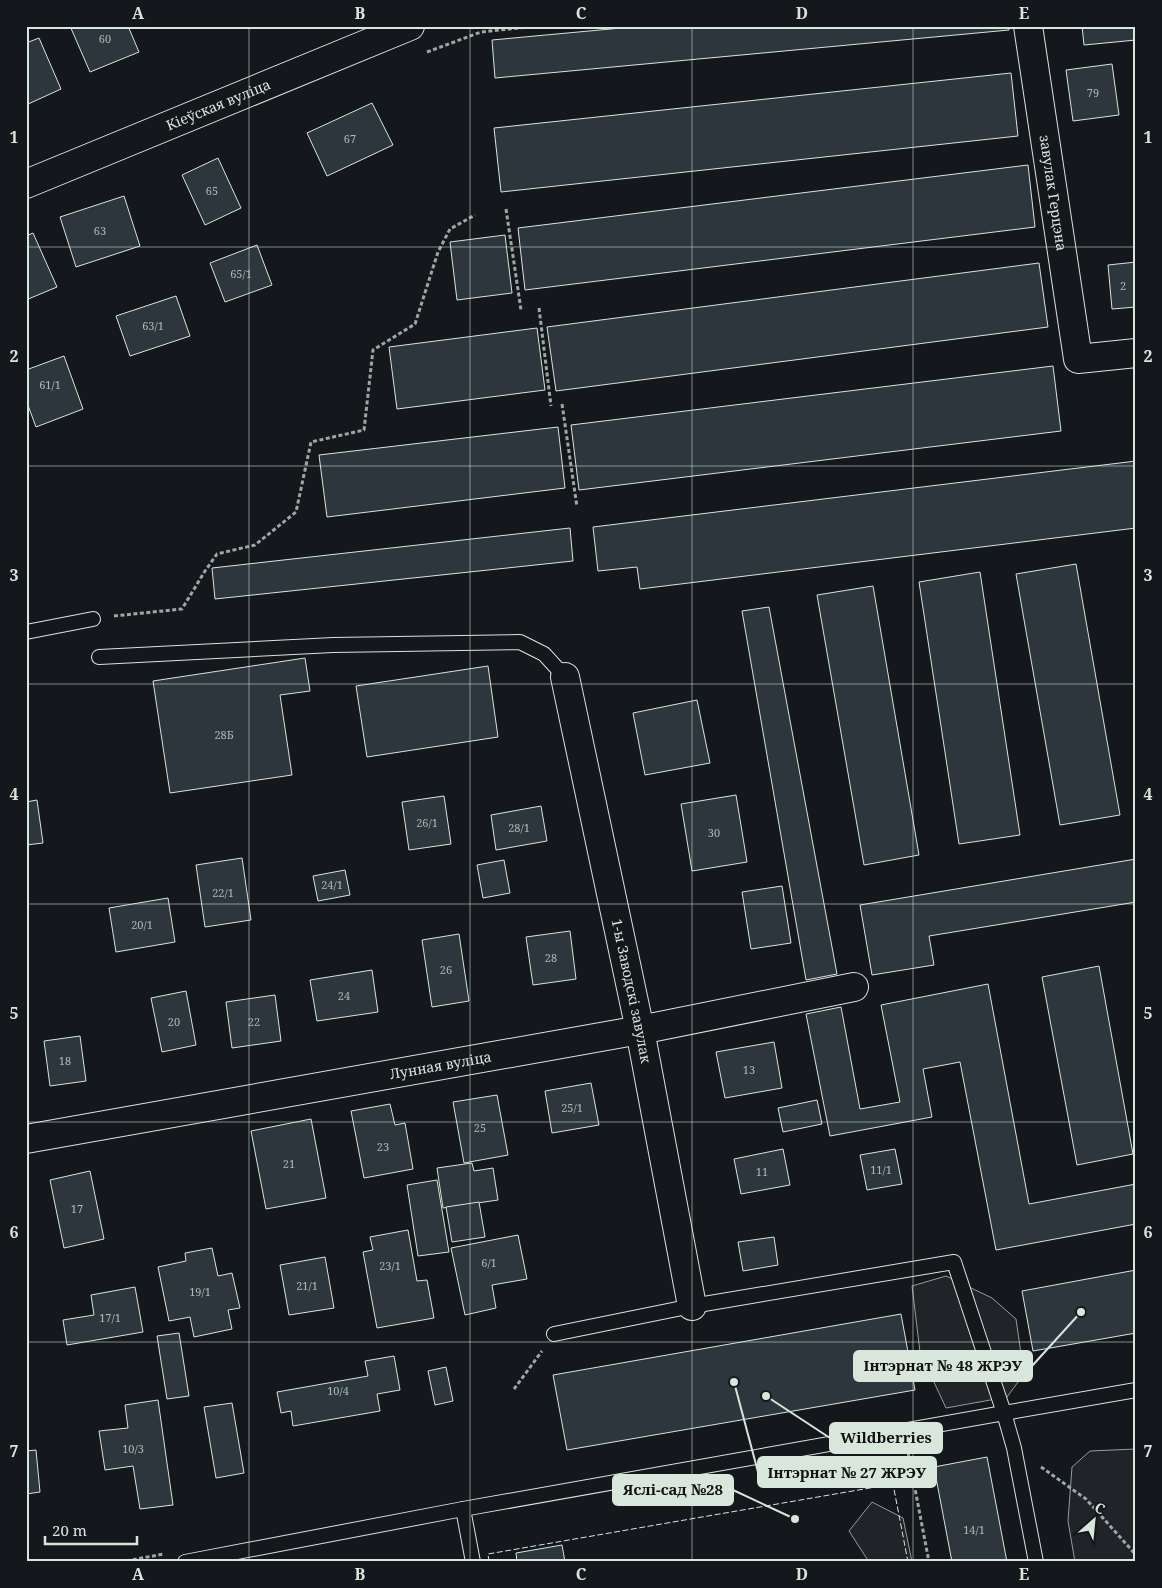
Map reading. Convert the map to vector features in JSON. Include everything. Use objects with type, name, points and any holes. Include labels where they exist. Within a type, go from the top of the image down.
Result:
[{"type":"street","name":"Кіеўская вуліца","points":[[26,184],[410,26]]},
{"type":"street","name":"завулак Герцэна","points":[[1028,26],[1078,359],[1136,353]]},
{"type":"street","name":"1-ы Заводскі завулак","points":[[565,677],[640,1030],[692,1306]]},
{"type":"street","name":"Лунная вуліца","points":[[26,1140],[640,1030],[854,987]]},
{"type":"lane","points":[[26,632],[93,619]]},
{"type":"lane","points":[[99,657],[333,645],[520,642],[544,654],[565,677]]},
{"type":"lane","points":[[554,1334],[692,1306],[954,1262],[1004,1412],[1014,1448],[1036,1562]]},
{"type":"lane","points":[[185,1562],[463,1509],[1136,1390]]},
{"type":"lane","points":[[463,1509],[473,1562]]},
{"type":"path","points":[[481,32],[538,26]]},
{"type":"path","points":[[506,209],[521,310]]},
{"type":"path","points":[[93,619],[182,609],[217,554],[255,545],[296,512],[311,442],[364,430],[373,350],[415,324],[438,252],[450,229],[475,215]]},
{"type":"path","points":[[539,308],[551,406]]},
{"type":"path","points":[[562,404],[577,507]]},
{"type":"path","points":[[514,1389],[554,1334]]},
{"type":"path","points":[[900,1431],[910,1459],[929,1562]]},
{"type":"path","points":[[1014,1448],[1086,1499],[1136,1554]]},
{"type":"shaded area","points":[[946,1276],[992,1298],[1016,1319],[1024,1374],[1007,1397],[946,1408],[920,1352],[912,1286]]},
{"type":"shaded area","points":[[1136,1449],[1136,1562],[1075,1562],[1068,1521],[1072,1467],[1090,1451]]},
{"type":"shaded area","points":[[872,1502],[903,1518],[912,1562],[869,1562],[849,1531]]},
{"type":"building","points":[[70,26],[128,26],[139,52],[90,72]]},
{"type":"building","points":[[643,26],[1009,26],[1009,30],[495,78],[492,40]]},
{"type":"building","points":[[1082,26],[1136,26],[1136,40],[1084,45]]},
{"type":"building","points":[[39,38],[61,89],[26,105],[26,43]]},
{"type":"building","points":[[1112,64],[1119,115],[1073,121],[1066,70]]},
{"type":"building","points":[[1011,73],[1018,136],[501,192],[494,128]]},
{"type":"building","points":[[372,103],[393,145],[327,176],[307,133]]},
{"type":"building","points":[[218,158],[241,208],[205,225],[182,175]]},
{"type":"building","points":[[1028,165],[1035,227],[525,290],[518,228]]},
{"type":"building","points":[[124,196],[140,246],[76,267],[60,217]]},
{"type":"building","points":[[33,233],[57,287],[26,300],[26,236]]},
{"type":"building","points":[[505,235],[512,293],[457,300],[450,242]]},
{"type":"building","points":[[257,245],[272,285],[225,302],[210,263]]},
{"type":"building","points":[[1136,262],[1136,307],[1112,309],[1108,265]]},
{"type":"building","points":[[1039,263],[1048,327],[556,391],[547,327]]},
{"type":"building","points":[[176,296],[190,336],[130,356],[116,316]]},
{"type":"building","points":[[537,328],[545,390],[397,409],[389,347]]},
{"type":"building","points":[[64,356],[83,409],[36,427],[26,400],[26,370]]},
{"type":"building","points":[[1053,366],[1061,431],[579,490],[571,425]]},
{"type":"building","points":[[558,427],[565,488],[327,517],[319,455]]},
{"type":"building","points":[[1136,461],[1136,528],[640,589],[637,567],[598,571],[593,527]]},
{"type":"building","points":[[570,528],[573,561],[215,599],[212,568]]},
{"type":"building","points":[[1076,564],[1120,815],[1060,825],[1016,574]]},
{"type":"building","points":[[980,572],[1020,835],[959,844],[919,582]]},
{"type":"building","points":[[873,586],[919,855],[864,865],[817,595]]},
{"type":"building","points":[[769,607],[837,974],[806,980],[742,611]]},
{"type":"building","points":[[305,658],[310,691],[280,695],[292,775],[170,793],[153,681]]},
{"type":"building","points":[[488,666],[498,737],[367,757],[356,686]]},
{"type":"building","points":[[697,700],[710,763],[645,775],[633,713]]},
{"type":"building","points":[[736,795],[747,862],[692,871],[681,804]]},
{"type":"building","points":[[444,796],[451,844],[409,850],[402,802]]},
{"type":"building","points":[[37,800],[43,843],[26,845],[26,802]]},
{"type":"building","points":[[541,806],[547,841],[496,850],[491,815]]},
{"type":"building","points":[[242,858],[251,920],[205,927],[196,865]]},
{"type":"building","points":[[1136,859],[1136,902],[929,936],[934,965],[872,975],[860,905]]},
{"type":"building","points":[[504,860],[510,893],[483,898],[477,865]]},
{"type":"building","points":[[345,870],[350,895],[318,901],[313,876]]},
{"type":"building","points":[[782,886],[791,943],[751,949],[742,892]]},
{"type":"building","points":[[168,898],[175,942],[116,952],[109,908]]},
{"type":"building","points":[[570,931],[576,979],[533,985],[526,937]]},
{"type":"building","points":[[459,934],[469,1001],[432,1007],[422,940]]},
{"type":"building","points":[[1099,966],[1133,1154],[1077,1165],[1042,977]]},
{"type":"building","points":[[372,970],[378,1012],[317,1021],[310,980]]},
{"type":"building","points":[[988,984],[1029,1204],[1136,1184],[1136,1224],[996,1250],[960,1062],[923,1069],[932,1117],[830,1136],[806,1014],[841,1007],[860,1109],[900,1102],[881,1005]]},
{"type":"building","points":[[186,991],[196,1045],[162,1052],[151,998]]},
{"type":"building","points":[[275,995],[281,1041],[232,1048],[226,1002]]},
{"type":"building","points":[[80,1036],[86,1081],[50,1086],[44,1041]]},
{"type":"building","points":[[774,1042],[782,1088],[725,1098],[716,1052]]},
{"type":"building","points":[[591,1083],[599,1125],[552,1133],[545,1091]]},
{"type":"building","points":[[497,1095],[508,1155],[464,1163],[453,1102]]},
{"type":"building","points":[[817,1100],[822,1124],[783,1132],[778,1108]]},
{"type":"building","points":[[390,1104],[395,1125],[405,1123],[413,1169],[364,1178],[351,1111]]},
{"type":"building","points":[[311,1119],[326,1198],[266,1209],[251,1131]]},
{"type":"building","points":[[783,1149],[790,1185],[741,1194],[734,1159]]},
{"type":"building","points":[[895,1149],[902,1184],[867,1190],[860,1155]]},
{"type":"building","points":[[472,1163],[474,1171],[493,1168],[498,1200],[443,1208],[437,1168]]},
{"type":"building","points":[[90,1171],[104,1239],[64,1248],[50,1180]]},
{"type":"building","points":[[437,1180],[449,1252],[418,1256],[407,1185]]},
{"type":"building","points":[[479,1202],[485,1237],[452,1242],[446,1207]]},
{"type":"building","points":[[408,1230],[417,1281],[427,1280],[434,1318],[377,1328],[363,1252],[373,1250],[370,1237]]},
{"type":"building","points":[[518,1235],[527,1279],[492,1285],[496,1308],[465,1315],[451,1248]]},
{"type":"building","points":[[774,1237],[778,1265],[743,1271],[738,1242]]},
{"type":"building","points":[[212,1248],[218,1276],[232,1273],[240,1308],[228,1310],[232,1329],[194,1337],[190,1317],[169,1321],[158,1267],[186,1261],[185,1253]]},
{"type":"building","points":[[325,1257],[334,1308],[289,1315],[280,1265]]},
{"type":"building","points":[[1136,1270],[1136,1333],[1033,1351],[1022,1291]]},
{"type":"building","points":[[135,1287],[143,1332],[67,1345],[63,1320],[94,1315],[91,1295]]},
{"type":"building","points":[[901,1314],[915,1390],[567,1450],[553,1375]]},
{"type":"building","points":[[179,1333],[189,1396],[167,1399],[157,1336]]},
{"type":"building","points":[[394,1356],[400,1390],[377,1394],[380,1411],[293,1426],[291,1411],[281,1413],[277,1392],[368,1376],[365,1361]]},
{"type":"building","points":[[446,1367],[453,1401],[435,1405],[428,1371]]},
{"type":"building","points":[[158,1400],[173,1505],[140,1509],[133,1466],[105,1470],[99,1431],[128,1428],[125,1405]]},
{"type":"building","points":[[232,1403],[244,1473],[216,1478],[204,1407]]},
{"type":"building","points":[[36,1450],[40,1492],[26,1494],[26,1451]]},
{"type":"building","points":[[987,1457],[1007,1562],[952,1562],[934,1467]]},
{"type":"building","points":[[562,1545],[565,1562],[517,1562],[516,1553]]},
{"type":"fence","points":[[489,1562],[488,1554],[893,1484],[908,1562]]},
{"type":"place","name":"Інтэрнат № 48 ЖРЭУ","points":[[1081,1312]]},
{"type":"place","name":"Інтэрнат № 27 ЖРЭУ","points":[[734,1382]]},
{"type":"place","name":"Wildberries","points":[[766,1396]]},
{"type":"place","name":"Яслі-сад №28","points":[[795,1519]]}]
